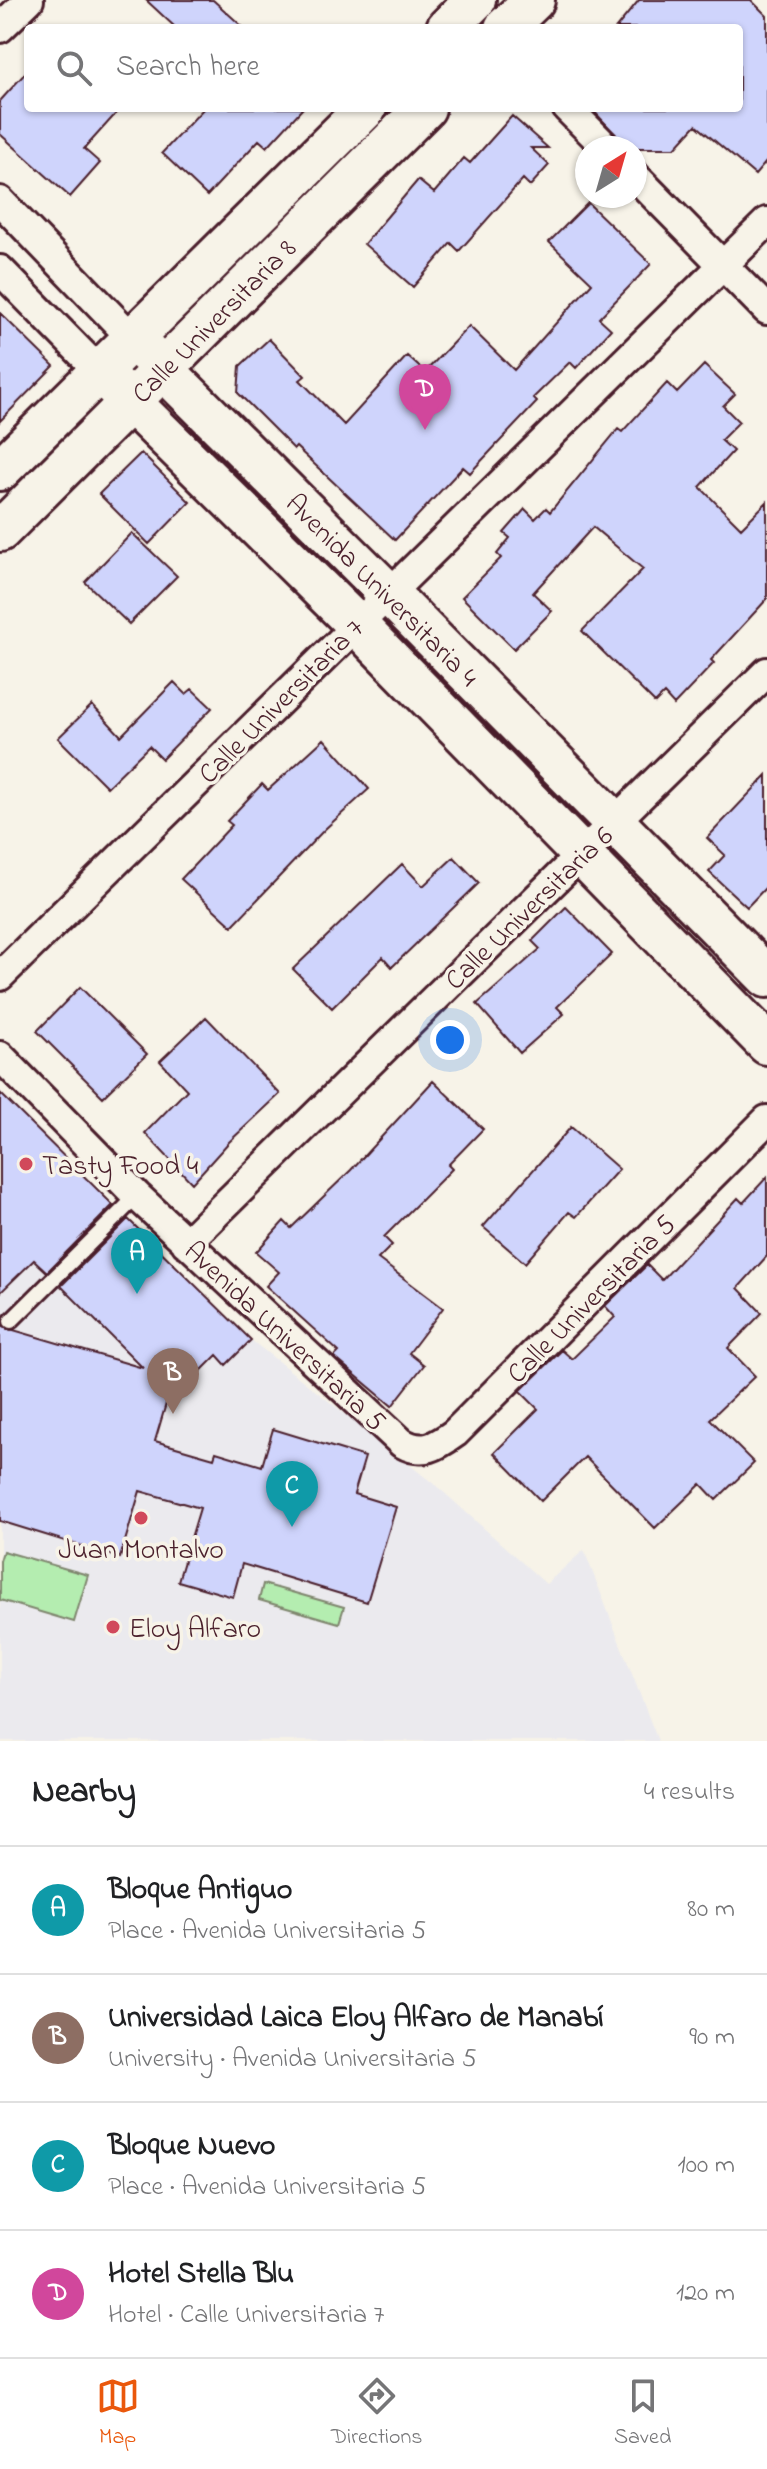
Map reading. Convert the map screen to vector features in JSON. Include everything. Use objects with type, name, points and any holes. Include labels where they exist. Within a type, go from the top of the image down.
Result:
[{"type":"street","points":[[0,28],[29,0]]},
{"type":"street","points":[[509,24],[534,0]]},
{"type":"street","name":"Calle Universitaria 8","points":[[0,470],[362,112]]},
{"type":"street","name":"Calle Universitaria 8","points":[[0,531],[421,112]]},
{"type":"street","points":[[571,112],[595,136]]},
{"type":"street","points":[[647,188],[767,310]]},
{"type":"street","name":"Avenida Universitaria 4","points":[[0,201],[163,370],[767,977]]},
{"type":"street","name":"Calle Universitaria 7","points":[[0,976],[767,222]]},
{"type":"street","name":"Avenida Universitaria 4","points":[[0,270],[129,403],[356,624],[767,1044]]},
{"type":"street","name":"Calle Universitaria 6","points":[[186,1243],[767,672]]},
{"type":"street","name":"Avenida Universitaria 5","points":[[0,1056],[137,1196],[402,1443]]},
{"type":"street","name":"Calle Universitaria 5","points":[[402,1443],[414,1450],[427,1450],[455,1433],[767,1120]]},
{"type":"lane","points":[[11,1321],[137,1196]]},
{"type":"shaded area","points":[[0,1093],[251,1340],[439,1488],[546,1584],[584,1550],[658,1741],[0,1741]]},
{"type":"green space","points":[[3,1551],[88,1575],[74,1622],[0,1600]]},
{"type":"green space","points":[[263,1584],[344,1607],[339,1623],[259,1600]]},
{"type":"building","points":[[146,0],[213,0],[240,24],[172,24]]},
{"type":"building","points":[[639,0],[751,0],[767,16],[767,161],[755,175],[696,125],[675,148],[647,148],[647,136],[617,136],[595,112],[743,112],[743,24],[619,24]]},
{"type":"building","points":[[24,74],[24,112],[117,112],[84,149],[100,163],[70,197],[0,134],[0,101]]},
{"type":"building","points":[[200,112],[299,112],[267,147],[259,140],[207,196],[162,153]]},
{"type":"building","points":[[512,116],[548,148],[531,148],[549,165],[530,186],[523,179],[459,251],[451,243],[413,287],[364,244],[418,180],[434,193],[464,158],[470,163]]},
{"type":"building","points":[[583,208],[593,208],[651,264],[599,318],[611,329],[576,368],[570,362],[533,398],[537,402],[470,473],[463,467],[395,540],[296,447],[294,449],[238,393],[240,366],[269,339],[305,376],[300,380],[344,425],[407,356],[425,372],[469,326],[514,370],[592,283],[549,242]]},
{"type":"building","points":[[0,313],[54,366],[0,421]]},
{"type":"building","points":[[704,365],[735,394],[723,406],[739,422],[721,440],[733,451],[700,487],[741,528],[767,502],[767,599],[674,705],[664,694],[655,703],[582,631],[643,569],[593,527],[533,593],[552,611],[514,649],[462,597],[501,558],[497,554],[510,538],[504,533],[525,509],[535,519],[546,508],[550,512],[618,429],[622,432],[667,383],[677,393]]},
{"type":"building","points":[[141,453],[190,502],[149,544],[99,494]]},
{"type":"building","points":[[132,533],[177,576],[129,624],[85,582]]},
{"type":"building","points":[[174,682],[186,694],[192,689],[212,708],[162,759],[149,746],[107,787],[58,738],[92,705],[121,736]]},
{"type":"building","points":[[324,739],[369,789],[325,829],[232,926],[181,879],[232,825],[227,821],[262,784],[268,790]]},
{"type":"building","points":[[767,775],[767,886],[747,907],[709,872],[725,855],[707,838]]},
{"type":"building","points":[[454,857],[479,883],[392,967],[383,957],[332,1008],[293,969],[402,864],[423,886]]},
{"type":"building","points":[[566,907],[612,954],[557,1007],[564,1014],[520,1053],[477,1004],[540,949],[532,941]]},
{"type":"building","points":[[80,987],[147,1054],[103,1097],[37,1031]]},
{"type":"building","points":[[206,1017],[280,1094],[229,1142],[192,1183],[145,1133],[187,1090],[160,1061]]},
{"type":"building","points":[[433,1081],[483,1129],[448,1165],[452,1169],[384,1237],[392,1245],[378,1259],[443,1308],[409,1353],[424,1365],[392,1406],[334,1357],[339,1352],[266,1286],[279,1272],[256,1252],[284,1221],[291,1228],[351,1170]]},
{"type":"building","points":[[0,1093],[113,1205],[47,1272],[34,1260],[0,1293]]},
{"type":"building","points":[[571,1127],[619,1169],[576,1217],[569,1212],[525,1263],[483,1227]]},
{"type":"building","points":[[767,1177],[767,1256],[738,1288],[762,1313],[728,1348],[755,1376],[710,1419],[754,1463],[716,1500],[701,1484],[655,1528],[585,1457],[541,1501],[494,1453],[538,1409],[520,1391],[562,1350],[572,1359],[615,1317],[605,1306],[647,1265],[662,1280],[738,1198],[743,1203]]},
{"type":"building","points":[[128,1219],[251,1340],[226,1365],[217,1355],[200,1372],[181,1353],[155,1441],[214,1458],[216,1452],[262,1466],[273,1429],[365,1457],[354,1494],[396,1507],[367,1602],[242,1564],[233,1597],[178,1581],[200,1508],[140,1491],[120,1558],[0,1521],[0,1326],[143,1368],[61,1286]]},
{"type":"place","name":"Hotel Stella Blu","points":[[425,430]]},
{"type":"place","name":"Tasty Food 4","points":[[26,1164]]},
{"type":"place","name":"Bloque Antiguo","points":[[137,1294]]},
{"type":"place","name":"Universidad Laica Eloy Alfaro de Manabí","points":[[173,1414]]},
{"type":"place","name":"Juan Montalvo","points":[[141,1518]]},
{"type":"place","name":"Bloque Nuevo","points":[[292,1527]]},
{"type":"place","name":"Eloy Alfaro","points":[[113,1627]]}]
